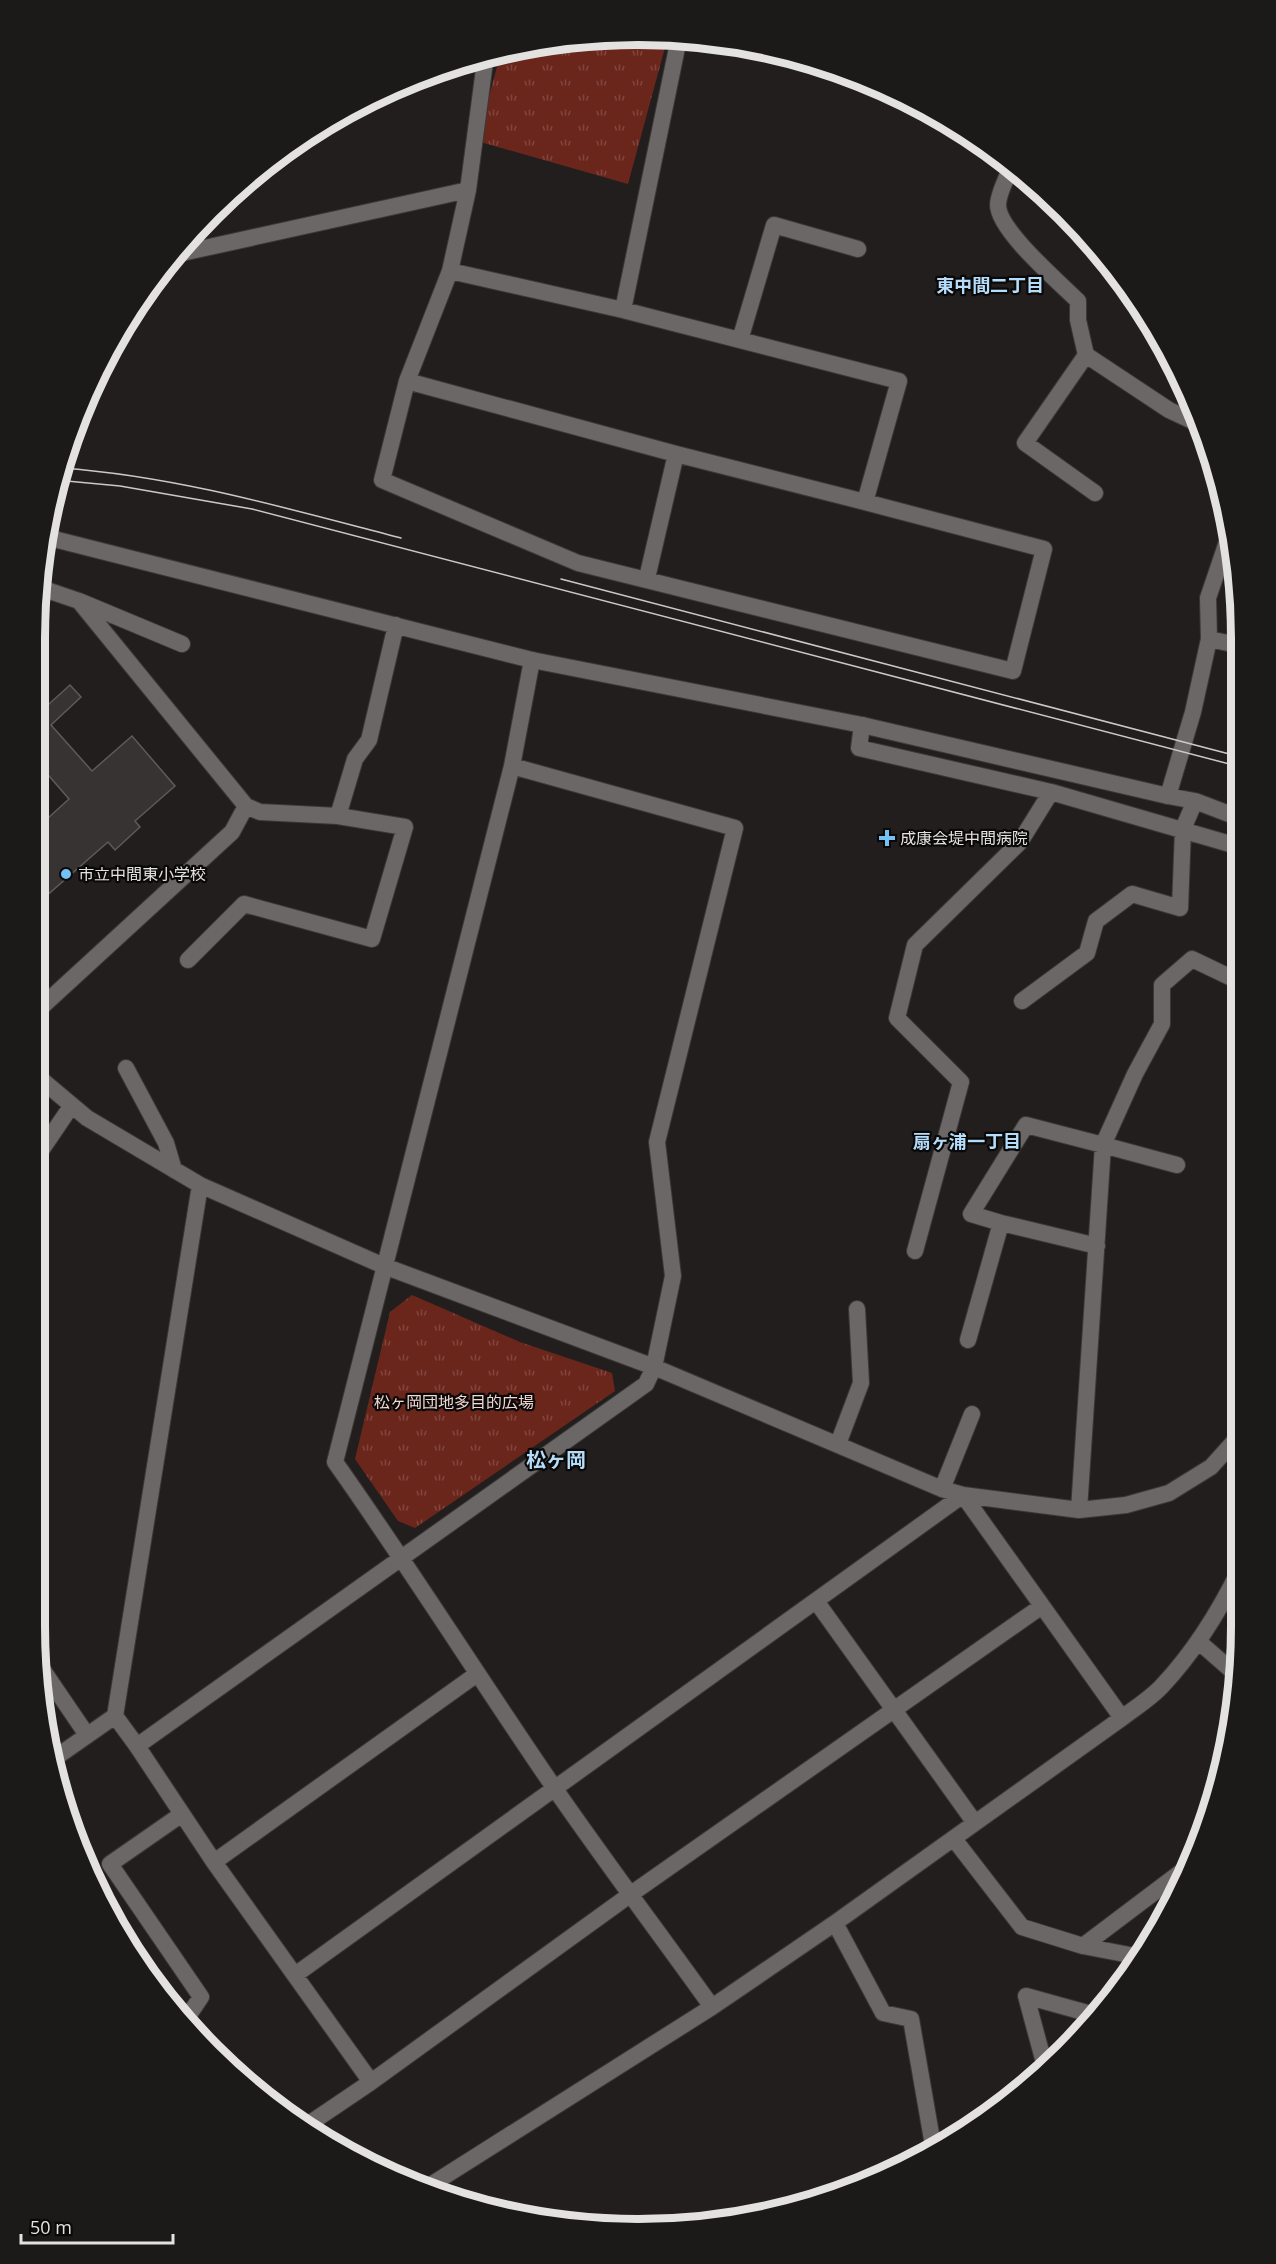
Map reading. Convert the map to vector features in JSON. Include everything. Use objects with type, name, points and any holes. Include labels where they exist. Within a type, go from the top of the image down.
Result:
[{"type":"street","points":[[623,310],[677,46]]},
{"type":"street","points":[[407,381],[676,454],[1044,549],[1013,672],[647,578],[578,563],[382,480],[407,381],[450,271],[468,190],[485,65]]},
{"type":"street","points":[[1008,175],[998,203],[1000,216],[1009,231],[1078,301],[1078,320],[1086,355],[1169,410],[1189,419]]},
{"type":"street","points":[[188,252],[468,190]]},
{"type":"street","points":[[740,340],[774,225],[858,249]]},
{"type":"street","points":[[450,271],[623,310],[899,381],[865,502]]},
{"type":"street","points":[[1086,355],[1025,443],[1095,493]]},
{"type":"street","points":[[647,578],[676,454]]},
{"type":"street","points":[[53,539],[531,660],[862,725],[1195,801],[1231,815]]},
{"type":"street","points":[[1168,796],[1193,712],[1209,639],[1208,598],[1224,550]]},
{"type":"street","points":[[47,590],[80,601],[182,644]]},
{"type":"street","points":[[80,601],[246,806],[260,812],[338,816],[405,827],[372,939],[244,904],[188,960]]},
{"type":"street","points":[[338,816],[355,759],[369,740],[396,626]]},
{"type":"street","points":[[1209,639],[1231,644]]},
{"type":"street","points":[[531,660],[512,766],[334,1462],[402,1557],[554,1788],[712,2007]]},
{"type":"street","points":[[862,725],[859,748],[1051,792],[1231,844]]},
{"type":"street","points":[[137,1746],[646,1384],[654,1367],[673,1276],[657,1142],[735,828],[512,766]]},
{"type":"street","points":[[915,1251],[961,1082],[897,1018],[915,945],[1020,842],[1051,792]]},
{"type":"street","points":[[1022,1001],[1087,953],[1096,921],[1132,894],[1180,908],[1183,829],[1195,801]]},
{"type":"street","points":[[45,1004],[232,832],[246,806]]},
{"type":"street","points":[[1079,1510],[1103,1145],[1135,1074],[1162,1024],[1162,985],[1192,959],[1231,978]]},
{"type":"street","points":[[126,1068],[166,1143],[174,1170]]},
{"type":"street","points":[[45,1082],[87,1118],[200,1185],[384,1266],[654,1367],[963,1495],[1079,1510],[1126,1505],[1168,1493],[1211,1467],[1231,1445]]},
{"type":"street","points":[[45,1145],[72,1105]]},
{"type":"street","points":[[1096,1246],[971,1214],[1026,1125],[1178,1166]]},
{"type":"street","points":[[200,1185],[115,1716],[214,1862],[371,2082]]},
{"type":"street","points":[[968,1341],[1000,1223]]},
{"type":"street","points":[[838,1444],[861,1383],[857,1309]]},
{"type":"street","points":[[942,1488],[972,1414]]},
{"type":"street","points":[[295,1975],[963,1495]]},
{"type":"street","points":[[963,1495],[1122,1718]]},
{"type":"street","points":[[434,2183],[712,2007],[835,1923],[1122,1718],[1161,1688],[1199,1642],[1231,1587]]},
{"type":"street","points":[[816,1601],[893,1712],[975,1823]]},
{"type":"street","points":[[313,2121],[1041,1606]]},
{"type":"street","points":[[1199,1642],[1230,1669]]},
{"type":"street","points":[[214,1862],[477,1674]]},
{"type":"street","points":[[47,1677],[87,1735]]},
{"type":"street","points":[[59,1755],[115,1716]]},
{"type":"street","points":[[182,1814],[110,1864],[201,1997],[190,2014]]},
{"type":"street","points":[[954,1839],[1022,1927],[1083,1946],[1131,1955]]},
{"type":"street","points":[[1083,1946],[1175,1876]]},
{"type":"street","points":[[835,1923],[883,2013],[911,2019],[932,2141]]},
{"type":"street","points":[[1043,2059],[1026,1996],[1087,2013]]},
{"type":"green space","points":[[599,46],[665,46],[628,184],[477,141],[498,62],[522,56]]},
{"type":"green space","name":"松ヶ岡団地多目的広場","points":[[412,1295],[520,1342],[612,1373],[615,1391],[415,1528],[398,1521],[355,1459],[390,1312]]},
{"type":"building","points":[[70,685],[81,697],[51,725],[92,771],[132,736],[175,786],[135,821],[140,827],[115,850],[108,842],[45,897],[45,821],[69,799],[45,771],[45,700],[49,704]]},
{"type":"tram line","points":[[70,469],[147,478],[190,486],[275,505],[401,538]]},
{"type":"tram line","points":[[66,481],[120,486],[252,509],[1231,764]]},
{"type":"tram line","points":[[561,579],[1231,754]]},
{"type":"place","name":"成康会堤中間病院","points":[[887,838]]},
{"type":"place","name":"市立中間東小学校","points":[[66,874]]},
{"type":"district","name":"東中間二丁目","points":[[990,286]]},
{"type":"district","name":"扇ヶ浦一丁目","points":[[967,1142]]},
{"type":"district","name":"松ヶ岡","points":[[556,1460]]}]
